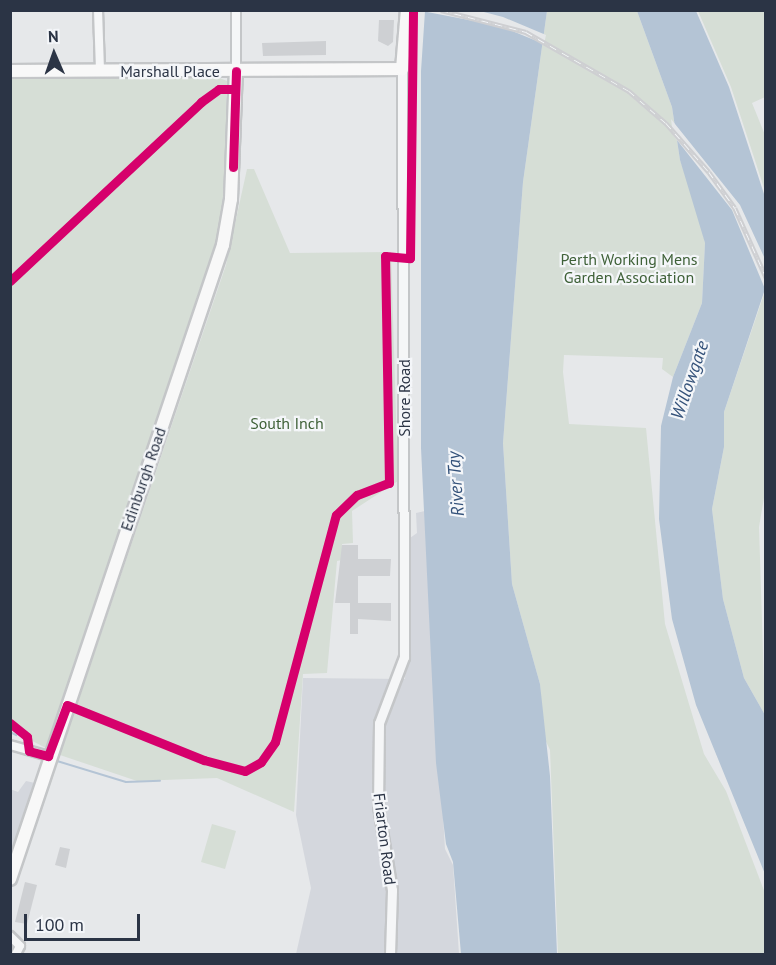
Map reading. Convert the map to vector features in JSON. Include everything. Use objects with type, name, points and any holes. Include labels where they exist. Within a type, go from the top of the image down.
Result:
[{"type":"main road","points":[[402,69],[406,10]]},
{"type":"main road","name":"Marshall Place","points":[[10,71],[236,71],[256,66],[402,69]]},
{"type":"main road","name":"Edinburgh Road","points":[[10,879],[48,756],[223,245],[231,199],[236,71]]},
{"type":"street","points":[[98,10],[100,71]]},
{"type":"street","points":[[236,10],[236,71]]},
{"type":"street","name":"Shore Road","points":[[379,723],[404,657],[402,69]]},
{"type":"street","name":"Friarton Road","points":[[379,723],[378,806],[392,890],[390,954]]},
{"type":"street","points":[[10,745],[48,756]]},
{"type":"street","points":[[10,936],[20,946],[16,954]]},
{"type":"shaded area","points":[[425,511],[445,849],[453,865],[459,954],[296,954],[311,888],[296,815],[303,678],[405,679],[410,538],[417,533],[416,513]]},
{"type":"shaded area","points":[[26,781],[35,783],[17,850],[11,846],[10,789],[18,792]]},
{"type":"green space","name":"Perth Working Mens Garden Association","points":[[547,11],[637,11],[672,107],[680,160],[697,206],[705,243],[702,303],[673,377],[662,369],[663,358],[564,355],[563,372],[569,424],[646,428],[665,624],[704,754],[726,791],[765,893],[765,954],[558,954],[550,750],[543,735],[540,684],[512,584],[503,443],[523,182]]},
{"type":"green space","points":[[698,11],[765,11],[765,97],[752,103],[765,135],[765,191],[731,87]]},
{"type":"green space","points":[[217,77],[227,81],[223,245],[46,748],[11,730],[11,79]]},
{"type":"green space","name":"South Inch","points":[[247,169],[254,169],[290,253],[391,252],[398,481],[352,511],[353,543],[342,544],[342,560],[337,561],[327,673],[303,674],[294,812],[217,778],[137,781],[60,755],[226,265]]},
{"type":"green space","points":[[764,294],[766,486],[759,527],[765,715],[744,678],[723,599],[712,509],[724,447],[724,412]]},
{"type":"green space","points":[[212,824],[236,831],[225,869],[201,862]]},
{"type":"water","name":"River Tay","points":[[425,11],[547,11],[523,182],[503,443],[512,584],[540,684],[550,776],[557,954],[461,954],[453,862],[446,844],[436,763],[421,448],[421,71]]},
{"type":"water","name":"Willowgate","points":[[637,11],[696,11],[729,87],[765,197],[765,289],[724,412],[724,447],[712,509],[723,599],[744,678],[765,715],[765,874],[696,705],[672,619],[659,519],[661,426],[673,377],[702,303],[705,243],[680,160],[672,107]]},
{"type":"pier","points":[[422,11],[480,11],[503,17],[546,35],[544,44],[500,26]]},
{"type":"pier","points":[[671,119],[740,205],[765,259],[765,289],[732,210],[673,135]]},
{"type":"building","points":[[379,20],[394,20],[393,42],[388,46],[378,41]]},
{"type":"building","points":[[326,41],[326,55],[263,56],[262,43]]},
{"type":"building","points":[[342,545],[358,545],[358,559],[391,559],[390,576],[358,576],[358,603],[391,603],[391,621],[358,619],[358,634],[350,634],[350,603],[335,603]]},
{"type":"building","points":[[60,847],[70,849],[66,868],[55,865]]},
{"type":"building","points":[[25,882],[37,885],[27,924],[15,922]]},
{"type":"waterway","points":[[10,732],[16,735]]},
{"type":"waterway","points":[[57,761],[126,782],[160,781]]},
{"type":"railway","points":[[441,10],[526,32],[629,91],[666,123],[709,172],[735,208],[766,277]]},
{"type":"cycle path","points":[[10,723],[27,737],[29,751],[48,756],[67,705],[204,760],[245,771],[261,762],[275,742],[336,515],[357,495],[389,483],[385,256],[410,258],[413,10]]},
{"type":"cycle path","points":[[233,167],[236,71]]},
{"type":"cycle path","points":[[10,281],[201,102],[219,89],[235,89]]}]
